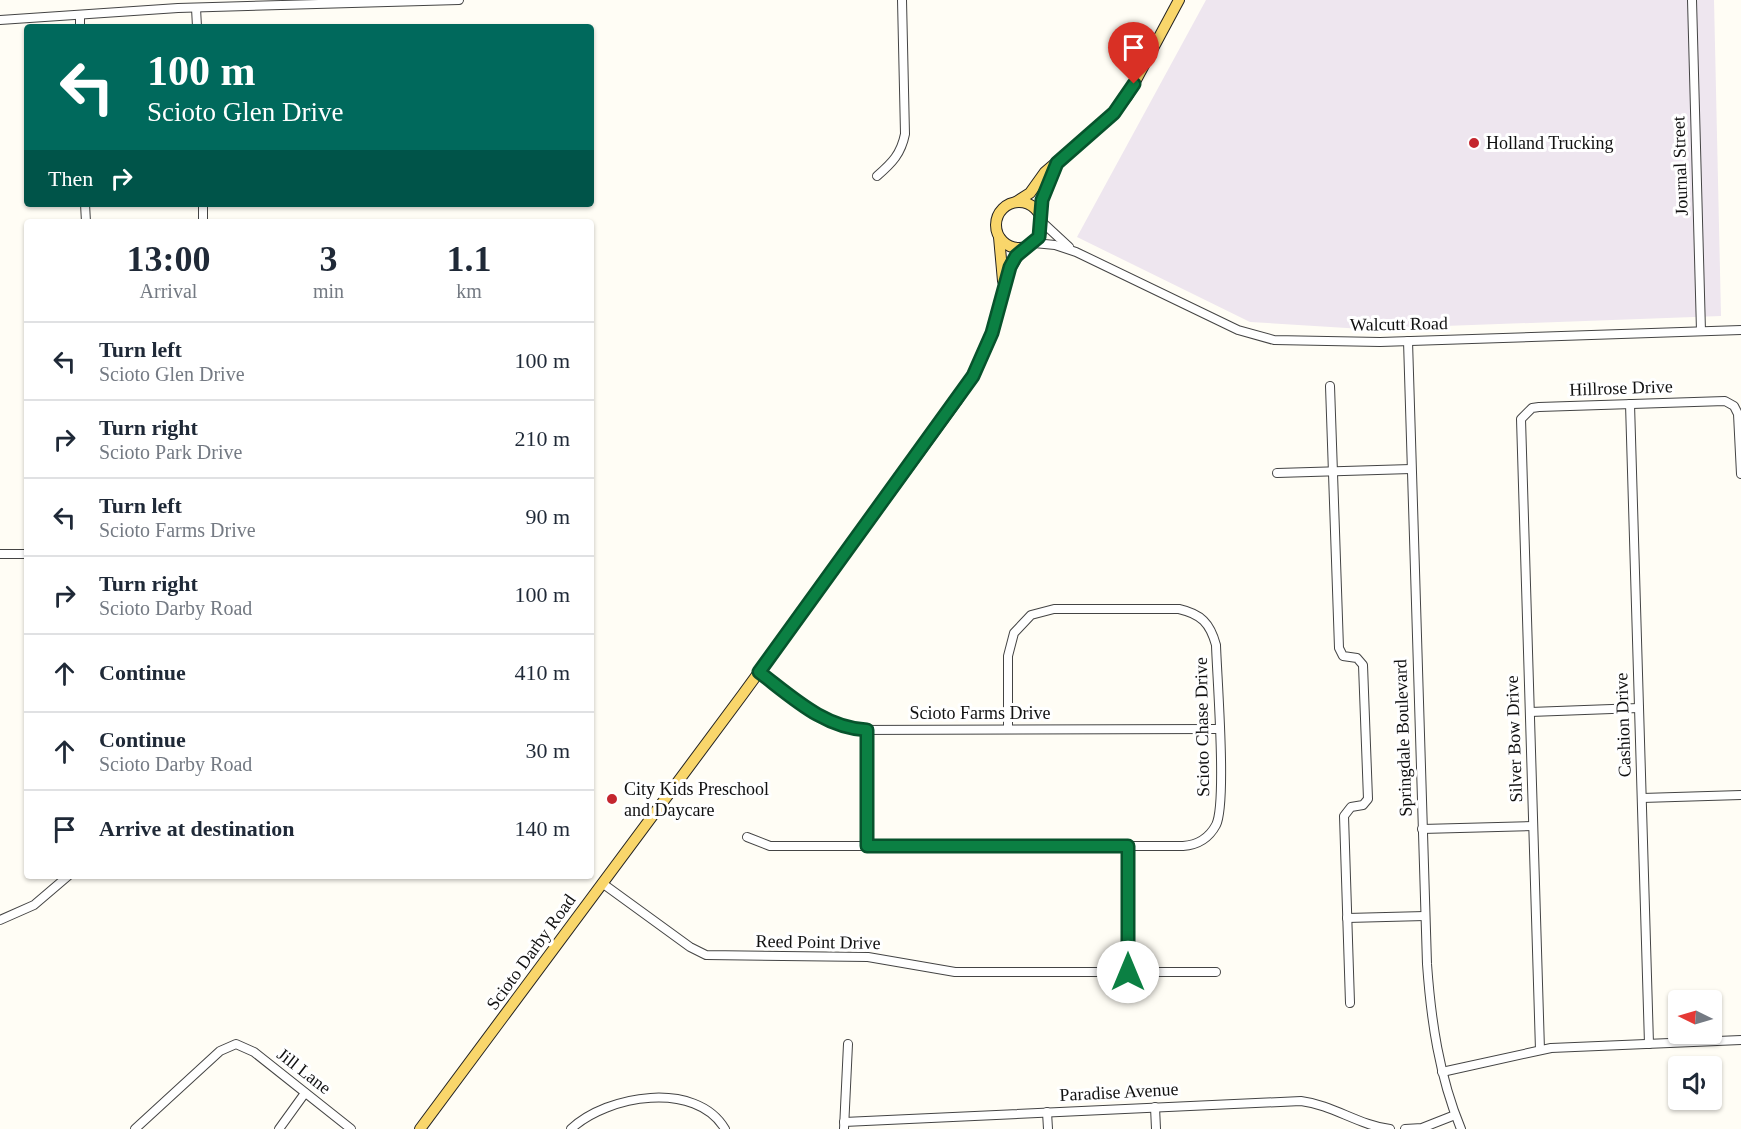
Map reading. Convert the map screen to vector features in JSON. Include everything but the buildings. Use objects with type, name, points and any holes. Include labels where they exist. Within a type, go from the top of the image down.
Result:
[{"type":"main road","points":[[1057,163],[1042,200],[1039,237],[1031,245],[1011,247],[999,237],[996,230],[999,214],[1009,204],[1030,193],[1045,172],[1114,113],[1128,95],[1179,0]]},
{"type":"main road","points":[[1016,202],[1030,205],[1041,219]]},
{"type":"main road","name":"Scioto Darby Road","points":[[999,237],[1004,287]]},
{"type":"main road","name":"Scioto Darby Road","points":[[420,1129],[759,672],[973,376],[992,333],[1004,287],[1016,256],[1031,245]]},
{"type":"street","points":[[0,20],[80,15],[177,4],[196,8],[459,0]]},
{"type":"street","points":[[877,176],[894,162],[902,149],[905,134],[902,0]]},
{"type":"street","name":"Journal Street","points":[[1692,0],[1701,331]]},
{"type":"street","points":[[196,8],[197,24]]},
{"type":"street","points":[[80,15],[80,24]]},
{"type":"street","name":"Walcutt Road","points":[[1041,219],[1058,239],[1076,252]]},
{"type":"street","name":"Walcutt Road","points":[[1031,245],[1055,245],[1076,252],[1255,336],[1274,340],[1408,341],[1741,330]]},
{"type":"street","name":"Springdale Boulevard","points":[[1408,341],[1422,829],[1431,1015],[1442,1072],[1461,1129]]},
{"type":"street","points":[[1330,386],[1339,648],[1343,656],[1357,658],[1363,664],[1368,800],[1363,805],[1351,807],[1344,816],[1350,1003]]},
{"type":"street","name":"Hillrose Drive","points":[[1521,427],[1521,419],[1532,408],[1725,401],[1734,406],[1738,414],[1741,474]]},
{"type":"street","name":"Cashion Drive","points":[[1630,404],[1649,1044]]},
{"type":"street","name":"Silver Bow Drive","points":[[1521,427],[1540,1050]]},
{"type":"street","points":[[1278,473],[1411,469]]},
{"type":"street","points":[[0,554],[24,554]]},
{"type":"street","name":"Scioto Chase Drive","points":[[1008,729],[1008,656],[1014,633],[1031,615],[1054,609],[1179,609],[1192,612],[1205,619],[1216,645],[1220,816],[1210,835],[1189,845],[1128,846]]},
{"type":"street","name":"Scioto Farms Drive","points":[[759,672],[817,715],[852,730],[1218,729]]},
{"type":"street","points":[[1530,712],[1639,708]]},
{"type":"street","points":[[867,730],[867,846]]},
{"type":"street","points":[[1642,798],[1741,795]]},
{"type":"street","points":[[1422,829],[1533,826]]},
{"type":"street","points":[[747,837],[770,846],[1128,846],[1128,972]]},
{"type":"street","points":[[0,920],[34,905],[64,879]]},
{"type":"street","name":"Reed Point Drive","points":[[602,883],[690,947],[706,955],[868,957],[955,972],[1216,972]]},
{"type":"street","points":[[1347,918],[1425,916]]},
{"type":"street","points":[[1442,1072],[1540,1050],[1741,1040]]},
{"type":"street","name":"Jill Lane","points":[[135,1129],[220,1051],[236,1044],[254,1052],[351,1129]]},
{"type":"street","points":[[844,1125],[848,1044]]},
{"type":"street","points":[[279,1129],[305,1093]]},
{"type":"street","points":[[571,1129],[607,1106],[640,1099],[686,1101],[698,1105],[716,1118],[725,1129]]},
{"type":"street","name":"Paradise Avenue","points":[[844,1125],[1047,1112],[1301,1101],[1319,1103],[1365,1127],[1390,1129]]},
{"type":"street","points":[[1155,1107],[1156,1129]]},
{"type":"street","points":[[1047,1112],[1048,1129]]},
{"type":"street","points":[[1405,1129],[1422,1128],[1455,1115]]},
{"type":"shaded area","points":[[1206,0],[1714,0],[1721,316],[1363,329],[1250,322],[1077,237]]},
{"type":"place","name":"Holland Trucking","points":[[1474,143]]},
{"type":"place","name":"City Kids Preschool and Daycare","points":[[612,799]]},
{"type":"route","points":[[1128,972],[1128,846],[867,846],[867,730],[852,730],[817,715],[759,672],[973,376],[992,333],[1010,267],[1016,256],[1034,243],[1042,230],[1040,215],[1042,200],[1057,163],[1114,113],[1134,84]]}]
